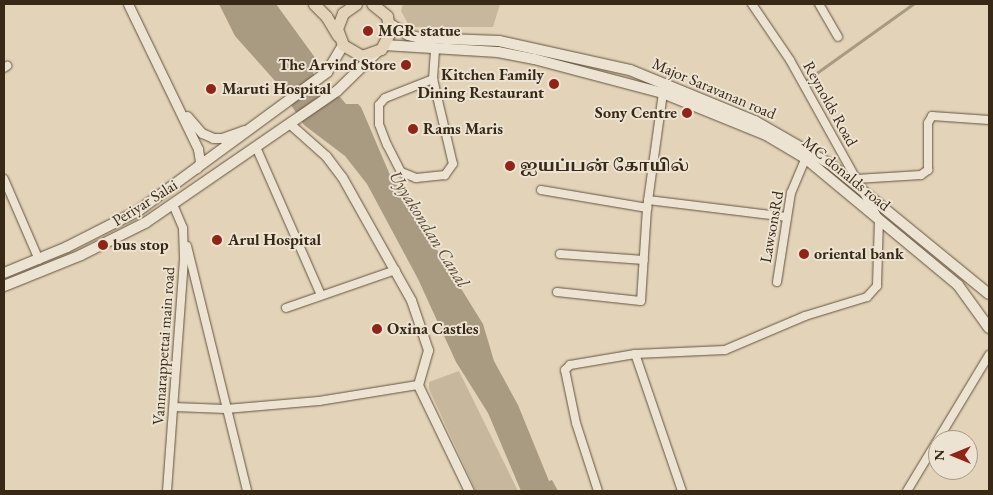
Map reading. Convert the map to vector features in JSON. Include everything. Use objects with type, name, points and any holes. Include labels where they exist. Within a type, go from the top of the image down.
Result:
[{"type":"main road","points":[[314,4],[326,16],[341,42],[362,56],[381,49],[392,24],[390,4]]},
{"type":"main road","points":[[341,42],[339,21],[354,4]]},
{"type":"main road","points":[[372,4],[392,24]]},
{"type":"main road","name":"Major Saravanan road","points":[[392,24],[420,38],[499,41],[630,70],[755,121],[808,154],[865,194],[989,294]]},
{"type":"main road","name":"Periyar Salai","points":[[4,273],[39,260],[138,211],[195,171],[327,72],[341,42]]},
{"type":"main road","name":"Periyar Salai","points":[[4,286],[96,248],[145,223],[337,91],[381,49]]},
{"type":"main road","name":"Major Saravanan road","points":[[381,49],[435,49],[516,55],[663,92]]},
{"type":"main road","name":"MC donalds road","points":[[663,92],[808,154],[879,220],[966,294],[989,328]]},
{"type":"street","points":[[128,4],[182,111],[200,155],[195,171]]},
{"type":"street","name":"Reynolds Road","points":[[752,4],[790,60],[879,220]]},
{"type":"street","points":[[819,4],[838,37]]},
{"type":"street","points":[[433,79],[385,98],[379,106],[379,124],[390,152],[401,172],[416,178],[446,176],[453,164],[433,79],[435,49]]},
{"type":"street","points":[[557,292],[641,301],[648,204],[663,92]]},
{"type":"street","points":[[182,111],[202,133],[213,138],[222,138],[255,126]]},
{"type":"street","points":[[856,180],[921,175],[928,170],[928,123],[932,116],[989,120]]},
{"type":"street","points":[[290,124],[326,156],[342,177],[396,270],[411,300],[428,350],[418,385],[469,491]]},
{"type":"street","points":[[256,148],[321,295]]},
{"type":"street","name":"LawsonsRd","points":[[777,282],[791,194],[808,154]]},
{"type":"street","points":[[4,179],[39,260]]},
{"type":"street","points":[[541,190],[648,204],[787,217]]},
{"type":"street","name":"Vannarappettai main road","points":[[167,491],[174,407],[183,228],[173,204]]},
{"type":"street","points":[[598,491],[576,423],[565,370],[570,365],[635,354],[725,350],[805,316],[867,297],[877,286],[879,220]]},
{"type":"street","points":[[183,228],[247,491]]},
{"type":"street","points":[[560,254],[644,260]]},
{"type":"street","points":[[286,308],[396,270]]},
{"type":"street","points":[[635,354],[682,491]]},
{"type":"street","points":[[907,491],[989,355]]},
{"type":"street","points":[[174,407],[226,409],[319,401],[418,385]]},
{"type":"shaded area","points":[[219,4],[276,4],[316,59],[313,73],[322,89],[332,96],[340,97],[346,104],[358,104],[361,107],[393,182],[408,196],[421,224],[483,324],[494,361],[518,405],[549,481],[552,480],[558,491],[521,491],[488,413],[456,362],[418,279],[367,184],[345,156],[304,125],[276,82],[235,36]]},
{"type":"shaded area","points":[[403,4],[500,4],[493,27],[410,27],[401,11]]},
{"type":"shaded area","points":[[459,371],[518,491],[476,491],[429,389],[429,382]]},
{"type":"waterway","points":[[804,82],[913,4]]},
{"type":"place","name":"MGR statue","points":[[368,31]]},
{"type":"place","name":"The Arvind Store","points":[[406,65]]},
{"type":"place","name":"Kitchen Family Dining Restaurant","points":[[554,84]]},
{"type":"place","name":"Maruti Hospital","points":[[211,89]]},
{"type":"place","name":"Sony Centre","points":[[687,113]]},
{"type":"place","name":"Rams Maris","points":[[413,129]]},
{"type":"place","name":"ஐயப்பன் கோயில்","points":[[510,166]]},
{"type":"place","name":"Arul Hospital","points":[[217,240]]},
{"type":"place","name":"bus stop","points":[[103,245]]},
{"type":"place","name":"oriental bank","points":[[804,254]]},
{"type":"place","name":"Oxina Castles","points":[[377,329]]},
{"type":"water label","name":"Uyyakondan Canal","points":[[429,229]]}]
